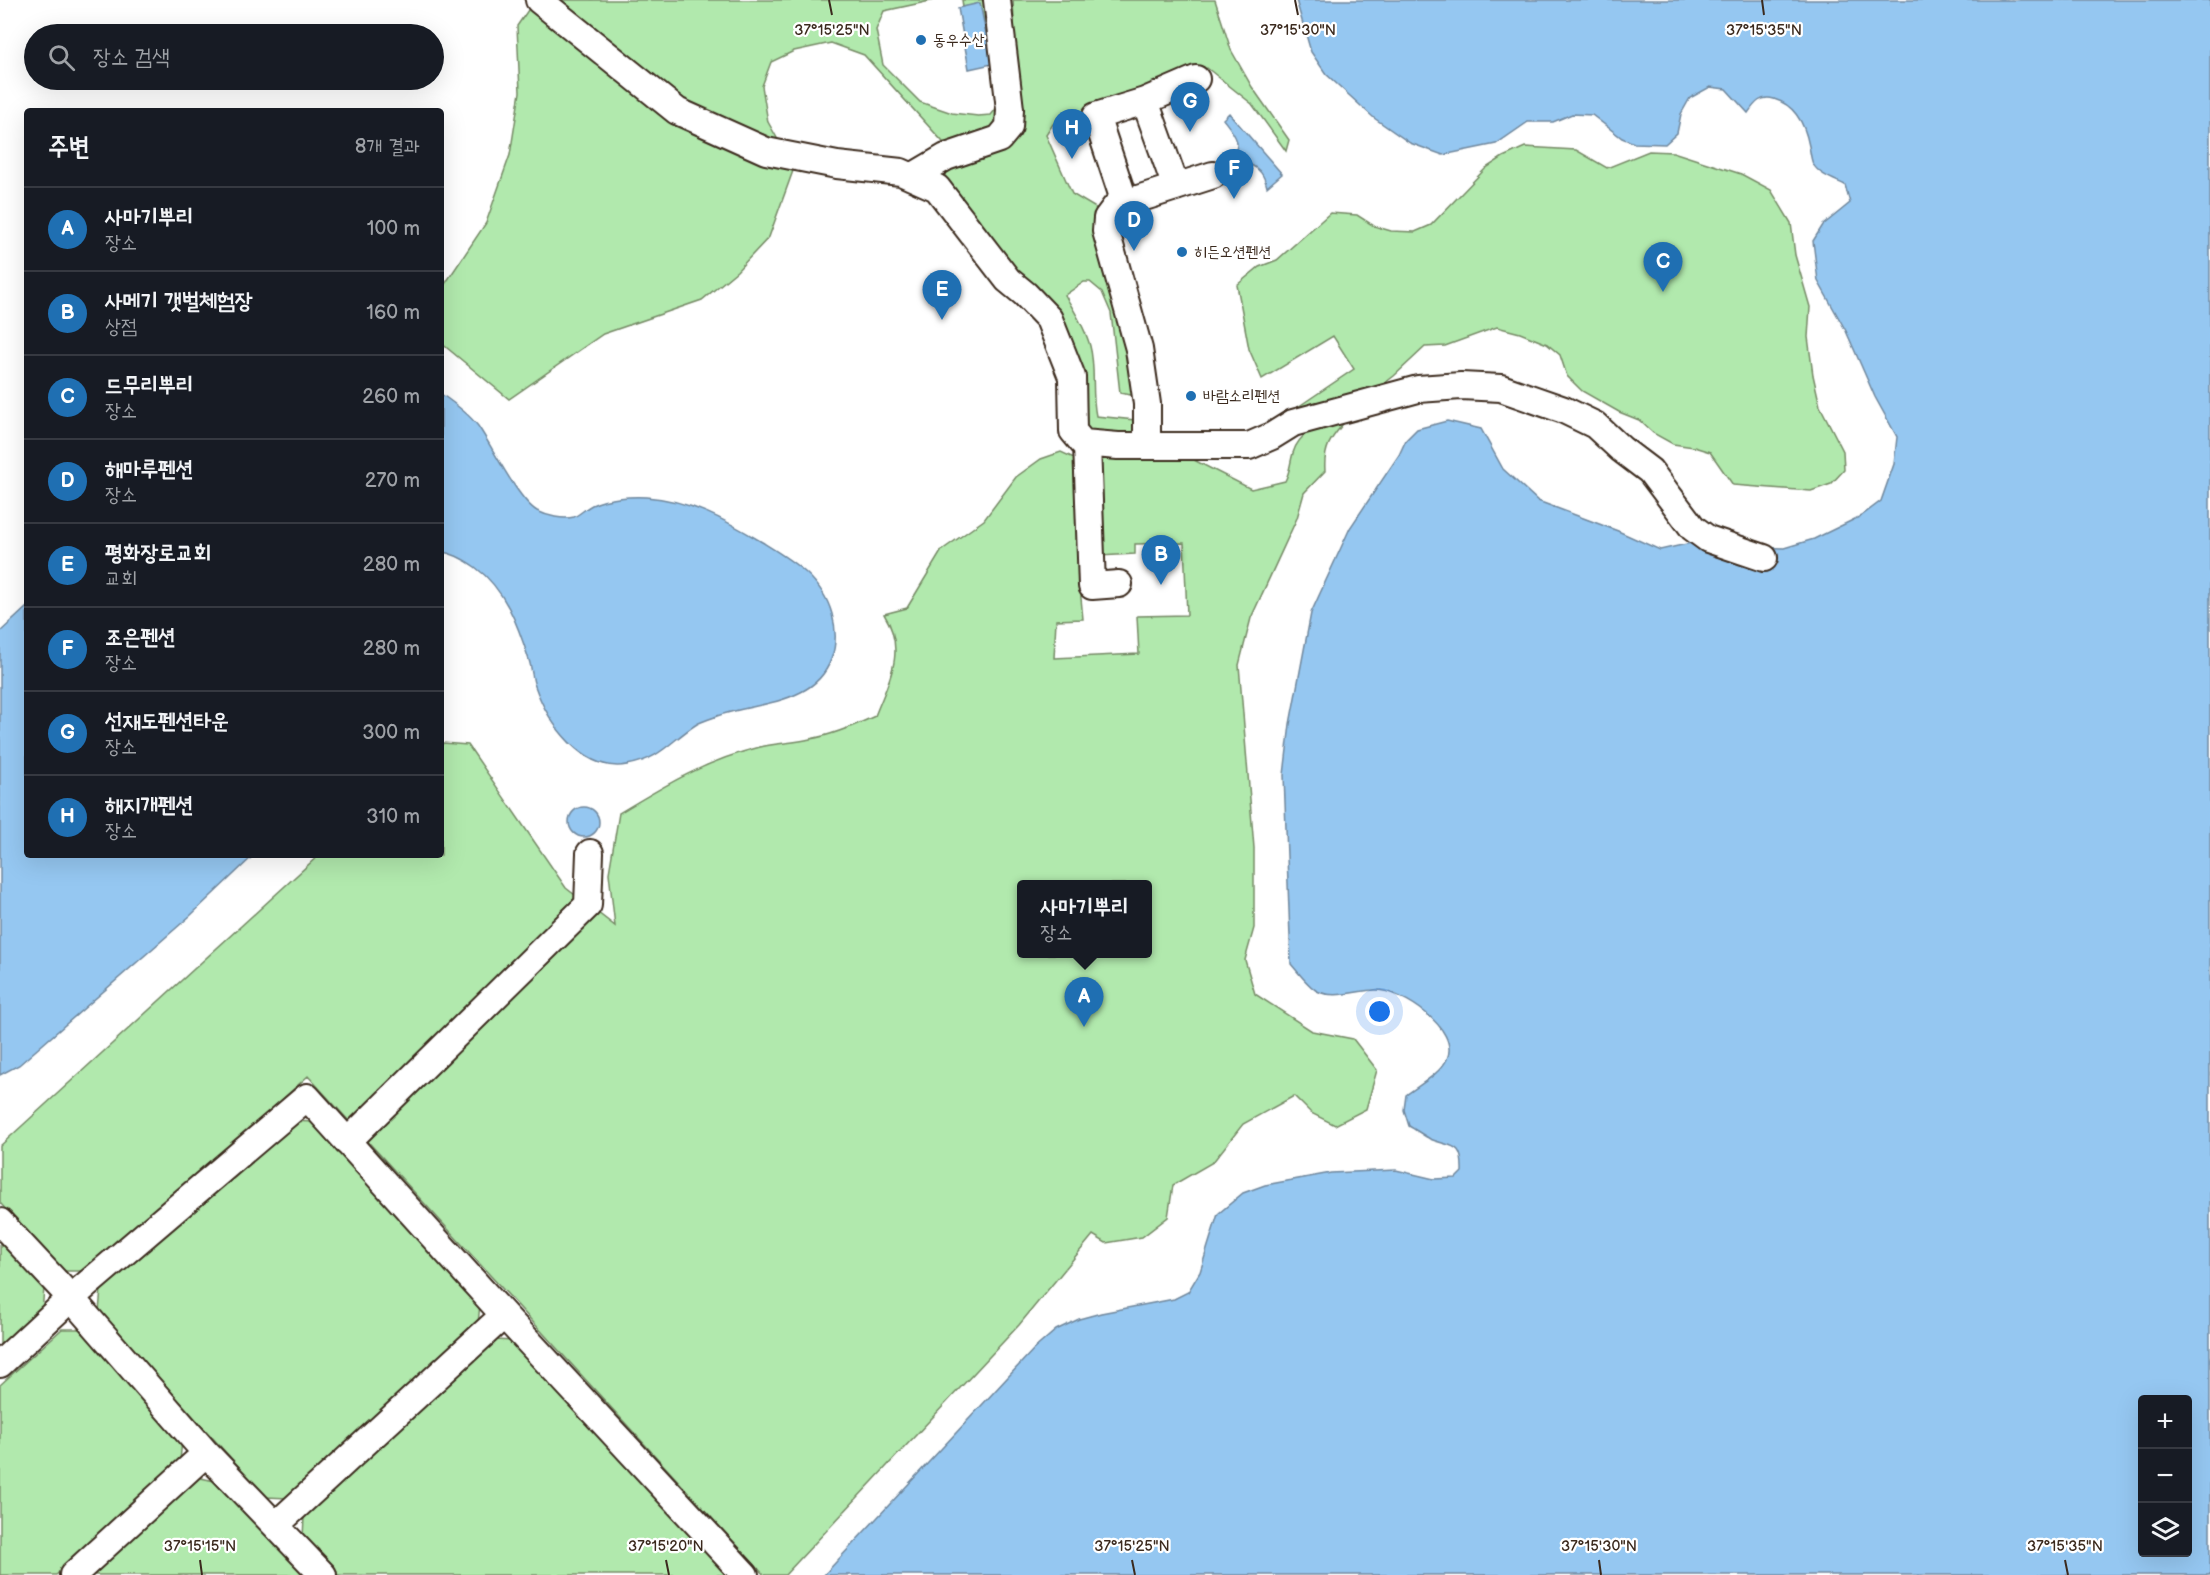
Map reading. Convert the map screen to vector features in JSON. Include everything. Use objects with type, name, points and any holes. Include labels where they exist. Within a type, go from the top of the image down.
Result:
[{"type":"lane","points":[[539,0],[677,111],[765,151],[837,165],[901,172],[937,188],[1008,280],[1049,319],[1072,377],[1073,431],[1083,443],[1147,446],[1249,446],[1293,423],[1418,389],[1461,386],[1501,388],[1545,402],[1595,425],[1650,471],[1693,528],[1708,538],[1764,558]]},
{"type":"lane","points":[[912,177],[946,157],[999,139],[1009,128],[1010,109],[997,0]]},
{"type":"lane","points":[[1125,203],[1096,116],[1145,101],[1196,79]]},
{"type":"lane","points":[[1145,101],[1176,187]]},
{"type":"lane","points":[[1147,446],[1147,404],[1139,349],[1106,231],[1107,218],[1116,206],[1213,175]]},
{"type":"lane","points":[[1087,444],[1092,586],[1119,584]]},
{"type":"lane","points":[[347,1142],[588,905],[590,854]]},
{"type":"lane","points":[[0,1364],[71,1298],[307,1097],[504,1315],[745,1575]]},
{"type":"lane","points":[[0,1222],[71,1298],[206,1454],[277,1524],[323,1575]]},
{"type":"lane","points":[[277,1524],[504,1315]]},
{"type":"lane","points":[[74,1575],[206,1454]]},
{"type":"green space","points":[[535,0],[935,0],[884,11],[876,30],[883,65],[920,102],[952,113],[991,115],[1000,104],[1001,128],[959,146],[943,142],[864,55],[831,43],[794,51],[771,62],[762,86],[768,122],[794,168],[769,237],[737,271],[702,300],[603,334],[509,399],[444,345],[444,286],[486,223],[510,155],[520,92],[517,26]]},
{"type":"green space","points":[[962,0],[991,0],[994,75],[980,4],[963,7]]},
{"type":"green space","points":[[1013,0],[1215,0],[1231,50],[1252,87],[1289,140],[1286,151],[1252,104],[1207,68],[1174,82],[1093,108],[1053,124],[1046,135],[1072,194],[1099,210],[1106,281],[1115,301],[1137,396],[1120,393],[1111,313],[1102,292],[1090,282],[1084,282],[1065,295],[1090,346],[1096,416],[1135,420],[1136,440],[1085,432],[1032,291],[942,172],[974,152],[1019,137]]},
{"type":"green space","points":[[1525,147],[1576,150],[1607,168],[1649,151],[1673,152],[1741,174],[1771,190],[1791,223],[1795,255],[1810,307],[1808,337],[1820,406],[1843,451],[1844,470],[1831,484],[1811,491],[1733,485],[1710,452],[1673,444],[1653,433],[1639,420],[1619,412],[1582,391],[1567,376],[1560,355],[1547,344],[1497,327],[1445,346],[1425,347],[1372,393],[1283,417],[1354,369],[1333,336],[1262,379],[1249,349],[1237,285],[1259,267],[1277,260],[1330,213],[1357,215],[1374,226],[1391,231],[1415,232],[1431,225],[1486,168]]},
{"type":"green space","points":[[1350,415],[1328,447],[1325,471],[1304,493],[1297,518],[1251,618],[1239,665],[1254,848],[1254,928],[1245,960],[1255,994],[1312,1031],[1353,1039],[1377,1070],[1366,1109],[1335,1125],[1311,1113],[1294,1096],[1243,1124],[1213,1162],[1173,1185],[1168,1217],[1142,1237],[1106,1243],[1093,1235],[1019,1325],[785,1575],[764,1575],[308,1076],[92,1271],[63,1271],[0,1203],[0,1146],[316,858],[444,858],[444,743],[468,745],[566,888],[615,926],[609,873],[619,813],[670,783],[722,759],[760,747],[827,735],[875,716],[890,678],[895,653],[891,628],[884,614],[907,608],[942,550],[984,520],[1016,477],[1041,459],[1061,452],[1074,458],[1078,567],[1083,619],[1056,620],[1054,658],[1139,654],[1137,616],[1187,615],[1184,543],[1135,544],[1135,554],[1099,556],[1095,451],[1184,455],[1251,489],[1285,481],[1297,445],[1308,432]]},
{"type":"green space","points":[[289,1121],[316,1122],[480,1304],[478,1324],[288,1498],[266,1497],[99,1312],[101,1289]]},
{"type":"green space","points":[[0,1241],[44,1287],[42,1314],[0,1351]]},
{"type":"green space","points":[[62,1329],[81,1329],[182,1440],[180,1461],[56,1575],[0,1575],[0,1385]]},
{"type":"green space","points":[[495,1340],[514,1341],[728,1575],[337,1575],[303,1538],[304,1517]]},
{"type":"green space","points":[[196,1477],[219,1482],[305,1575],[90,1575]]},
{"type":"water","points":[[1296,0],[2210,0],[2210,1575],[824,1575],[1033,1350],[1056,1330],[1079,1319],[1174,1299],[1188,1292],[1200,1272],[1218,1214],[1243,1193],[1265,1185],[1331,1173],[1396,1170],[1434,1179],[1456,1178],[1462,1172],[1461,1155],[1458,1150],[1430,1139],[1409,1126],[1404,1110],[1406,1095],[1434,1074],[1447,1059],[1449,1047],[1437,1024],[1413,1004],[1387,992],[1369,990],[1346,994],[1324,994],[1307,982],[1291,964],[1284,775],[1290,724],[1311,613],[1350,528],[1399,455],[1406,440],[1417,429],[1447,421],[1481,429],[1503,469],[1538,501],[1618,531],[1660,550],[1700,541],[1750,547],[1784,548],[1814,539],[1861,516],[1881,501],[1894,464],[1897,437],[1875,397],[1846,331],[1818,281],[1813,241],[1823,225],[1850,203],[1845,185],[1816,168],[1812,162],[1802,123],[1788,106],[1774,99],[1765,98],[1756,103],[1748,113],[1726,89],[1710,87],[1690,98],[1681,114],[1677,133],[1665,144],[1634,143],[1622,138],[1592,115],[1572,114],[1553,122],[1528,122],[1496,144],[1443,155],[1410,143],[1374,118],[1326,74],[1311,52]]},
{"type":"water","points":[[980,3],[992,64],[969,69],[958,8]]},
{"type":"water","points":[[1229,113],[1282,174],[1267,187],[1261,173],[1249,164],[1231,172],[1225,159],[1232,155],[1237,145],[1234,134],[1223,119]]},
{"type":"water","points":[[444,396],[478,426],[514,485],[537,511],[555,517],[570,518],[592,505],[611,499],[640,497],[662,499],[707,512],[762,542],[804,571],[821,590],[832,614],[834,649],[820,678],[801,692],[791,697],[701,722],[657,754],[627,765],[611,765],[596,761],[582,753],[558,729],[541,700],[520,634],[495,586],[475,567],[455,555],[444,553]]},
{"type":"water","points":[[24,610],[24,858],[251,858],[190,916],[19,1065],[0,1075],[0,632]]},
{"type":"water","points":[[584,807],[590,808],[598,816],[598,828],[590,836],[584,837],[578,836],[570,828],[569,822],[570,816],[578,808]]},
{"type":"place","name":"동우수산","points":[[921,40]]},
{"type":"place","name":"선재도펜션타운","points":[[1190,132]]},
{"type":"place","name":"해지개펜션","points":[[1072,159]]},
{"type":"place","name":"조은펜션","points":[[1234,199]]},
{"type":"place","name":"해마루펜션","points":[[1134,251]]},
{"type":"place","name":"히든오션펜션","points":[[1182,252]]},
{"type":"place","name":"드무리뿌리","points":[[1663,292]]},
{"type":"place","name":"평화장로교회","points":[[942,320]]},
{"type":"place","name":"바람소리펜션","points":[[1191,396]]},
{"type":"place","name":"사메기 갯벌체험장","points":[[1161,585]]},
{"type":"place","name":"사마기뿌리","points":[[1084,1027]]}]
